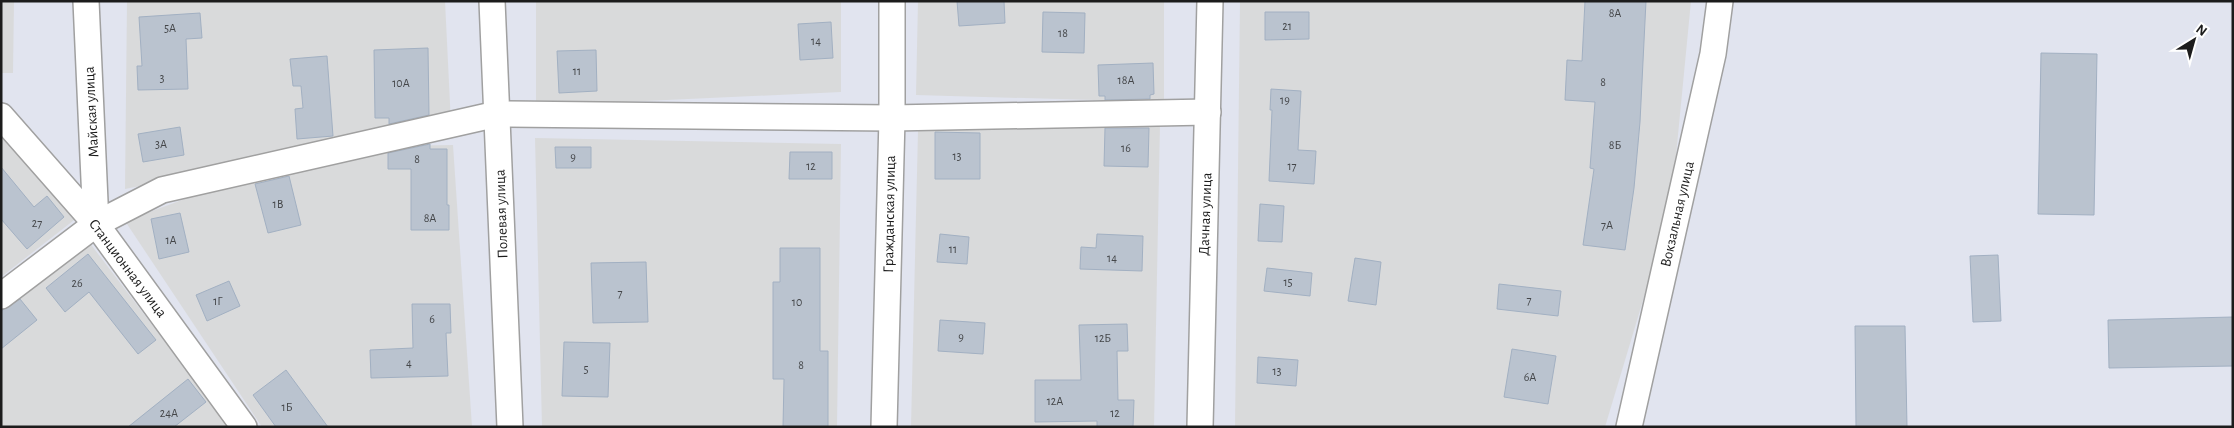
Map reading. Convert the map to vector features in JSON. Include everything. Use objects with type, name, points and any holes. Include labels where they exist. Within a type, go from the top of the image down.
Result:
[{"type":"street","name":"Майская улица","points":[[86,1],[96,224]]},
{"type":"street","name":"Полевая улица","points":[[492,1],[510,427]]},
{"type":"street","name":"Гражданская улица","points":[[884,427],[892,118],[892,1]]},
{"type":"street","name":"Дачная улица","points":[[1200,427],[1210,1]]},
{"type":"street","name":"Вокзальная улица","points":[[1629,427],[1713,54],[1720,1]]},
{"type":"street","points":[[1,296],[96,224],[162,190],[497,114],[892,118],[1208,112]]},
{"type":"street","name":"Станционная улица","points":[[1,116],[96,224],[244,427]]},
{"type":"shaded area","points":[[1,1],[14,1],[13,73],[1,73]]},
{"type":"shaded area","points":[[127,1],[445,1],[451,124],[125,189]]},
{"type":"shaded area","points":[[536,1],[841,1],[841,92],[536,106]]},
{"type":"shaded area","points":[[918,1],[1164,1],[1164,102],[916,95]]},
{"type":"shaded area","points":[[1240,1],[1691,1],[1671,207],[1605,427],[1235,427]]},
{"type":"shaded area","points":[[1160,124],[1154,427],[911,427],[918,131]]},
{"type":"shaded area","points":[[1,127],[78,217],[1,277]]},
{"type":"shaded area","points":[[535,138],[841,144],[837,427],[542,427]]},
{"type":"shaded area","points":[[453,145],[472,427],[262,427],[125,221],[220,186],[391,146]]},
{"type":"shaded area","points":[[89,242],[230,427],[1,427],[1,314]]},
{"type":"building","points":[[957,1],[1004,1],[1005,23],[959,26]]},
{"type":"building","points":[[1585,1],[1646,1],[1640,122],[1634,188],[1625,250],[1583,245],[1594,169],[1590,168],[1595,102],[1565,100],[1567,60],[1582,61]]},
{"type":"building","points":[[1043,12],[1085,13],[1084,53],[1042,52]]},
{"type":"building","points":[[1265,12],[1309,12],[1309,39],[1265,40]]},
{"type":"building","points":[[200,13],[202,38],[186,39],[188,89],[138,90],[137,66],[142,66],[139,17]]},
{"type":"building","points":[[831,22],[833,58],[800,60],[798,24]]},
{"type":"building","points":[[428,48],[429,115],[389,124],[389,118],[375,118],[374,50]]},
{"type":"building","points":[[596,50],[597,91],[559,93],[557,51]]},
{"type":"building","points":[[2041,53],[2097,54],[2094,215],[2038,214]]},
{"type":"building","points":[[327,56],[333,136],[297,139],[295,109],[303,108],[301,86],[293,86],[290,59]]},
{"type":"building","points":[[1153,63],[1154,94],[1150,95],[1150,99],[1105,100],[1105,96],[1099,96],[1098,65]]},
{"type":"building","points":[[1271,89],[1301,91],[1298,150],[1316,151],[1314,184],[1269,181]]},
{"type":"building","points":[[180,127],[184,155],[143,162],[138,134]]},
{"type":"building","points":[[1105,128],[1149,128],[1148,167],[1104,166]]},
{"type":"building","points":[[935,132],[980,133],[980,179],[935,179]]},
{"type":"building","points":[[430,144],[430,149],[447,149],[449,230],[411,230],[411,169],[388,169],[388,153]]},
{"type":"building","points":[[555,147],[591,147],[591,168],[556,168]]},
{"type":"building","points":[[790,152],[832,152],[832,179],[789,179]]},
{"type":"building","points":[[1,167],[34,207],[47,196],[64,217],[27,249],[1,219]]},
{"type":"building","points":[[289,176],[301,225],[268,233],[255,184]]},
{"type":"building","points":[[1260,204],[1284,206],[1282,242],[1258,241]]},
{"type":"building","points":[[180,213],[189,252],[159,259],[151,219]]},
{"type":"building","points":[[940,234],[969,237],[967,264],[937,262]]},
{"type":"building","points":[[1097,234],[1143,236],[1142,271],[1080,269],[1081,247],[1096,248]]},
{"type":"building","points":[[780,248],[820,248],[820,351],[828,351],[828,427],[783,427],[784,379],[773,379],[773,282],[780,282]]},
{"type":"building","points":[[88,254],[156,340],[138,354],[89,292],[65,312],[46,288]]},
{"type":"building","points":[[1998,255],[2001,321],[1973,322],[1970,256]]},
{"type":"building","points":[[1355,258],[1381,262],[1376,305],[1348,301]]},
{"type":"building","points":[[646,262],[648,322],[593,323],[591,263]]},
{"type":"building","points":[[1267,268],[1312,273],[1310,296],[1264,291]]},
{"type":"building","points":[[229,281],[240,306],[207,321],[196,295]]},
{"type":"building","points":[[1499,284],[1561,291],[1558,316],[1497,309]]},
{"type":"building","points":[[20,299],[37,320],[1,349],[1,311]]},
{"type":"building","points":[[412,304],[450,304],[451,333],[446,333],[448,376],[371,378],[370,350],[413,348]]},
{"type":"building","points":[[2233,317],[2233,366],[2109,368],[2108,320]]},
{"type":"building","points":[[940,320],[985,323],[983,354],[938,351]]},
{"type":"building","points":[[1127,324],[1128,351],[1117,351],[1118,400],[1134,400],[1133,427],[1097,427],[1097,421],[1035,422],[1035,380],[1081,380],[1079,325]]},
{"type":"building","points":[[1855,326],[1905,326],[1907,427],[1856,427]]},
{"type":"building","points":[[564,342],[610,343],[608,397],[562,396]]},
{"type":"building","points":[[1512,349],[1556,356],[1548,404],[1504,397]]},
{"type":"building","points":[[1258,357],[1298,360],[1296,386],[1257,383]]},
{"type":"building","points":[[286,370],[328,427],[276,427],[253,395]]},
{"type":"building","points":[[188,379],[206,402],[174,427],[128,427]]}]
